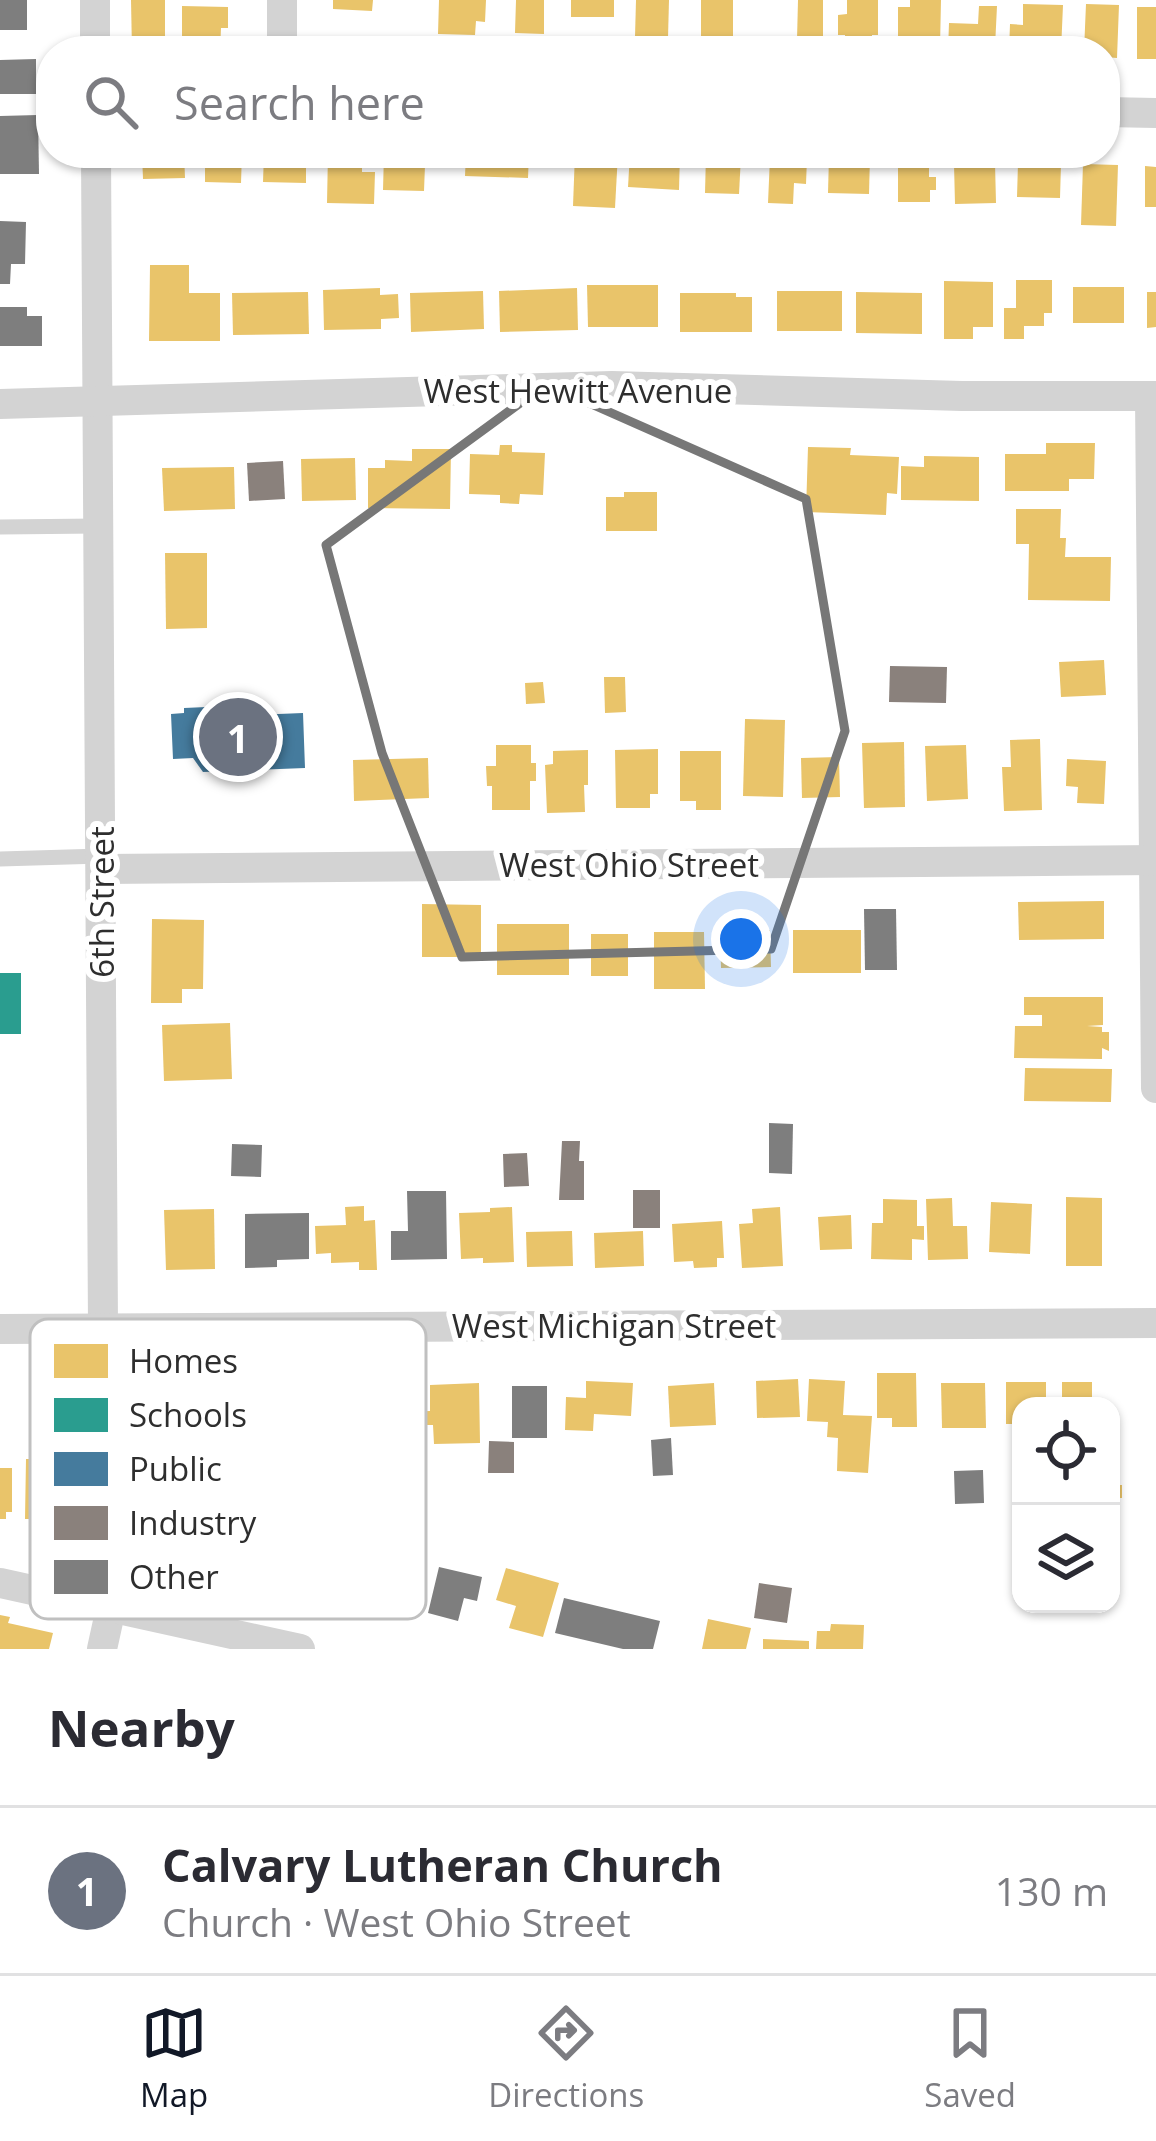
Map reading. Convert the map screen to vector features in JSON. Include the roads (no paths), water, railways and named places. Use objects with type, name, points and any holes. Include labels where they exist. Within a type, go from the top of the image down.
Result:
[{"type":"street","points":[[95,0],[95,36]]},
{"type":"street","points":[[282,0],[282,36]]},
{"type":"street","points":[[1120,112],[1156,113]]},
{"type":"street","name":"6th Street","points":[[96,168],[103,1319]]},
{"type":"street","name":"West Hewitt Avenue","points":[[0,404],[612,386],[1153,396]]},
{"type":"street","points":[[1153,396],[1156,1088]]},
{"type":"street","name":"West Ohio Street","points":[[102,862],[1155,860]]},
{"type":"street","name":"West Michigan Street","points":[[426,1326],[1156,1323]]},
{"type":"street","name":"West Michigan Street","points":[[0,1329],[30,1329]]},
{"type":"street","points":[[0,1583],[30,1590]]},
{"type":"street","name":"6th Street","points":[[102,1649],[109,1619]]},
{"type":"street","points":[[162,1619],[300,1649]]},
{"type":"lane","points":[[0,527],[98,526]]},
{"type":"lane","points":[[0,860],[102,862]]},
{"type":"place","name":"Calvary Lutheran Church","points":[[238,737]]}]
